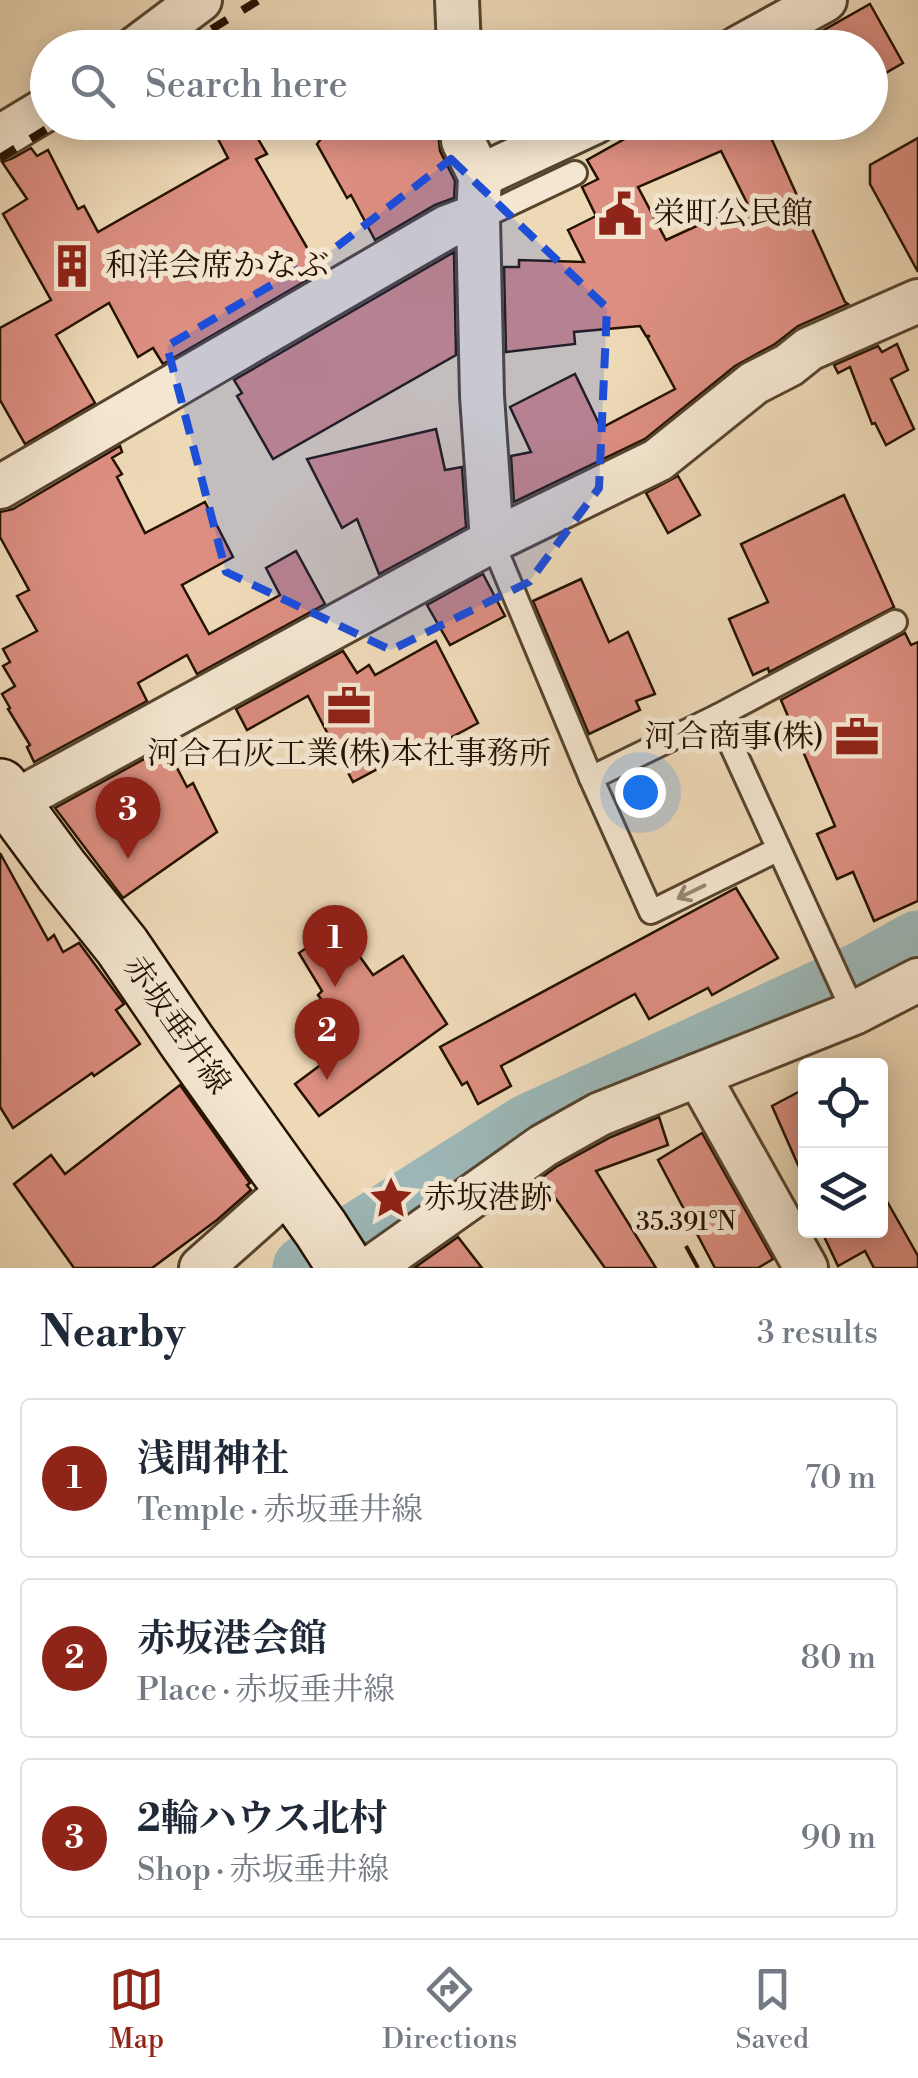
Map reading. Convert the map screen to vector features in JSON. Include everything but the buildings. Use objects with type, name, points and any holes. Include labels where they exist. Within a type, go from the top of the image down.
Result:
[{"type":"main road","name":"赤坂垂井線","points":[[6,795],[122,946],[335,1243]]},
{"type":"street","points":[[160,30],[200,0]]},
{"type":"street","points":[[457,0],[458,30]]},
{"type":"street","points":[[771,30],[825,0]]},
{"type":"street","points":[[0,137],[30,119]]},
{"type":"street","points":[[463,140],[479,203],[482,396],[492,540]]},
{"type":"street","points":[[0,487],[447,227],[569,140]]},
{"type":"street","points":[[6,795],[492,540],[658,460],[754,383],[809,350],[918,302]]},
{"type":"street","points":[[201,1268],[335,1243],[542,1146],[600,1114],[698,1075],[850,1004],[918,980]]},
{"type":"street","points":[[698,1075],[806,1268]]},
{"type":"lane","points":[[479,203],[575,173]]},
{"type":"lane","points":[[492,540],[651,912],[779,850]]},
{"type":"lane","points":[[591,778],[895,622]]},
{"type":"lane","points":[[718,716],[850,1004]]},
{"type":"highlighted area","points":[[451,159],[607,308],[599,488],[529,582],[391,650],[226,572],[167,346],[335,248]]},
{"type":"waterway","points":[[305,1268],[529,1126],[864,973],[918,943]]},
{"type":"railway","points":[[210,30],[259,0]]},
{"type":"railway","points":[[0,158],[30,139]]},
{"type":"place","name":"栄町公民館","points":[[620,214]]},
{"type":"place","name":"和洋会席かなぶ","points":[[72,266]]},
{"type":"place","name":"河合石灰工業(株)本社事務所","points":[[349,706]]},
{"type":"place","name":"河合商事(株)","points":[[857,737]]},
{"type":"place","name":"2輪ハウス北村","points":[[128,859]]},
{"type":"place","name":"浅間神社","points":[[335,987]]},
{"type":"place","name":"赤坂港会館","points":[[327,1080]]},
{"type":"place","name":"赤坂港跡","points":[[391,1198]]}]
